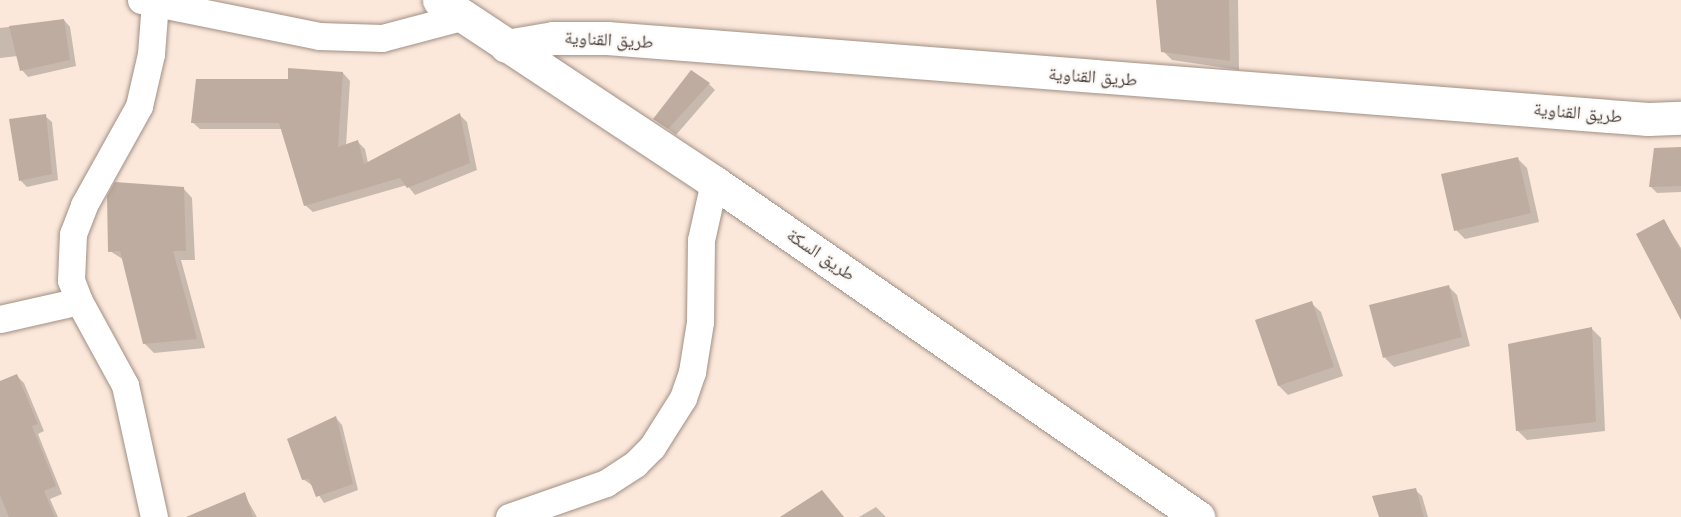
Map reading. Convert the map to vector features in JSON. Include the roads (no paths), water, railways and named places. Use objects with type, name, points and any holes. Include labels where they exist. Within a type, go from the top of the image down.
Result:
[{"type":"street","points":[[154,517],[125,385],[79,301],[71,280],[73,234],[84,205],[139,106],[151,54],[148,1],[320,36],[382,38],[452,8]]},
{"type":"street","name":"طريق السكة","points":[[452,8],[714,182],[1198,517]]},
{"type":"street","name":"طريق القناوية","points":[[506,46],[553,38],[607,38],[1648,119],[1681,118]]},
{"type":"street","points":[[509,517],[616,476],[652,447],[676,408],[692,372],[700,322],[701,240],[714,182]]},
{"type":"street","points":[[0,319],[79,301]]}]
